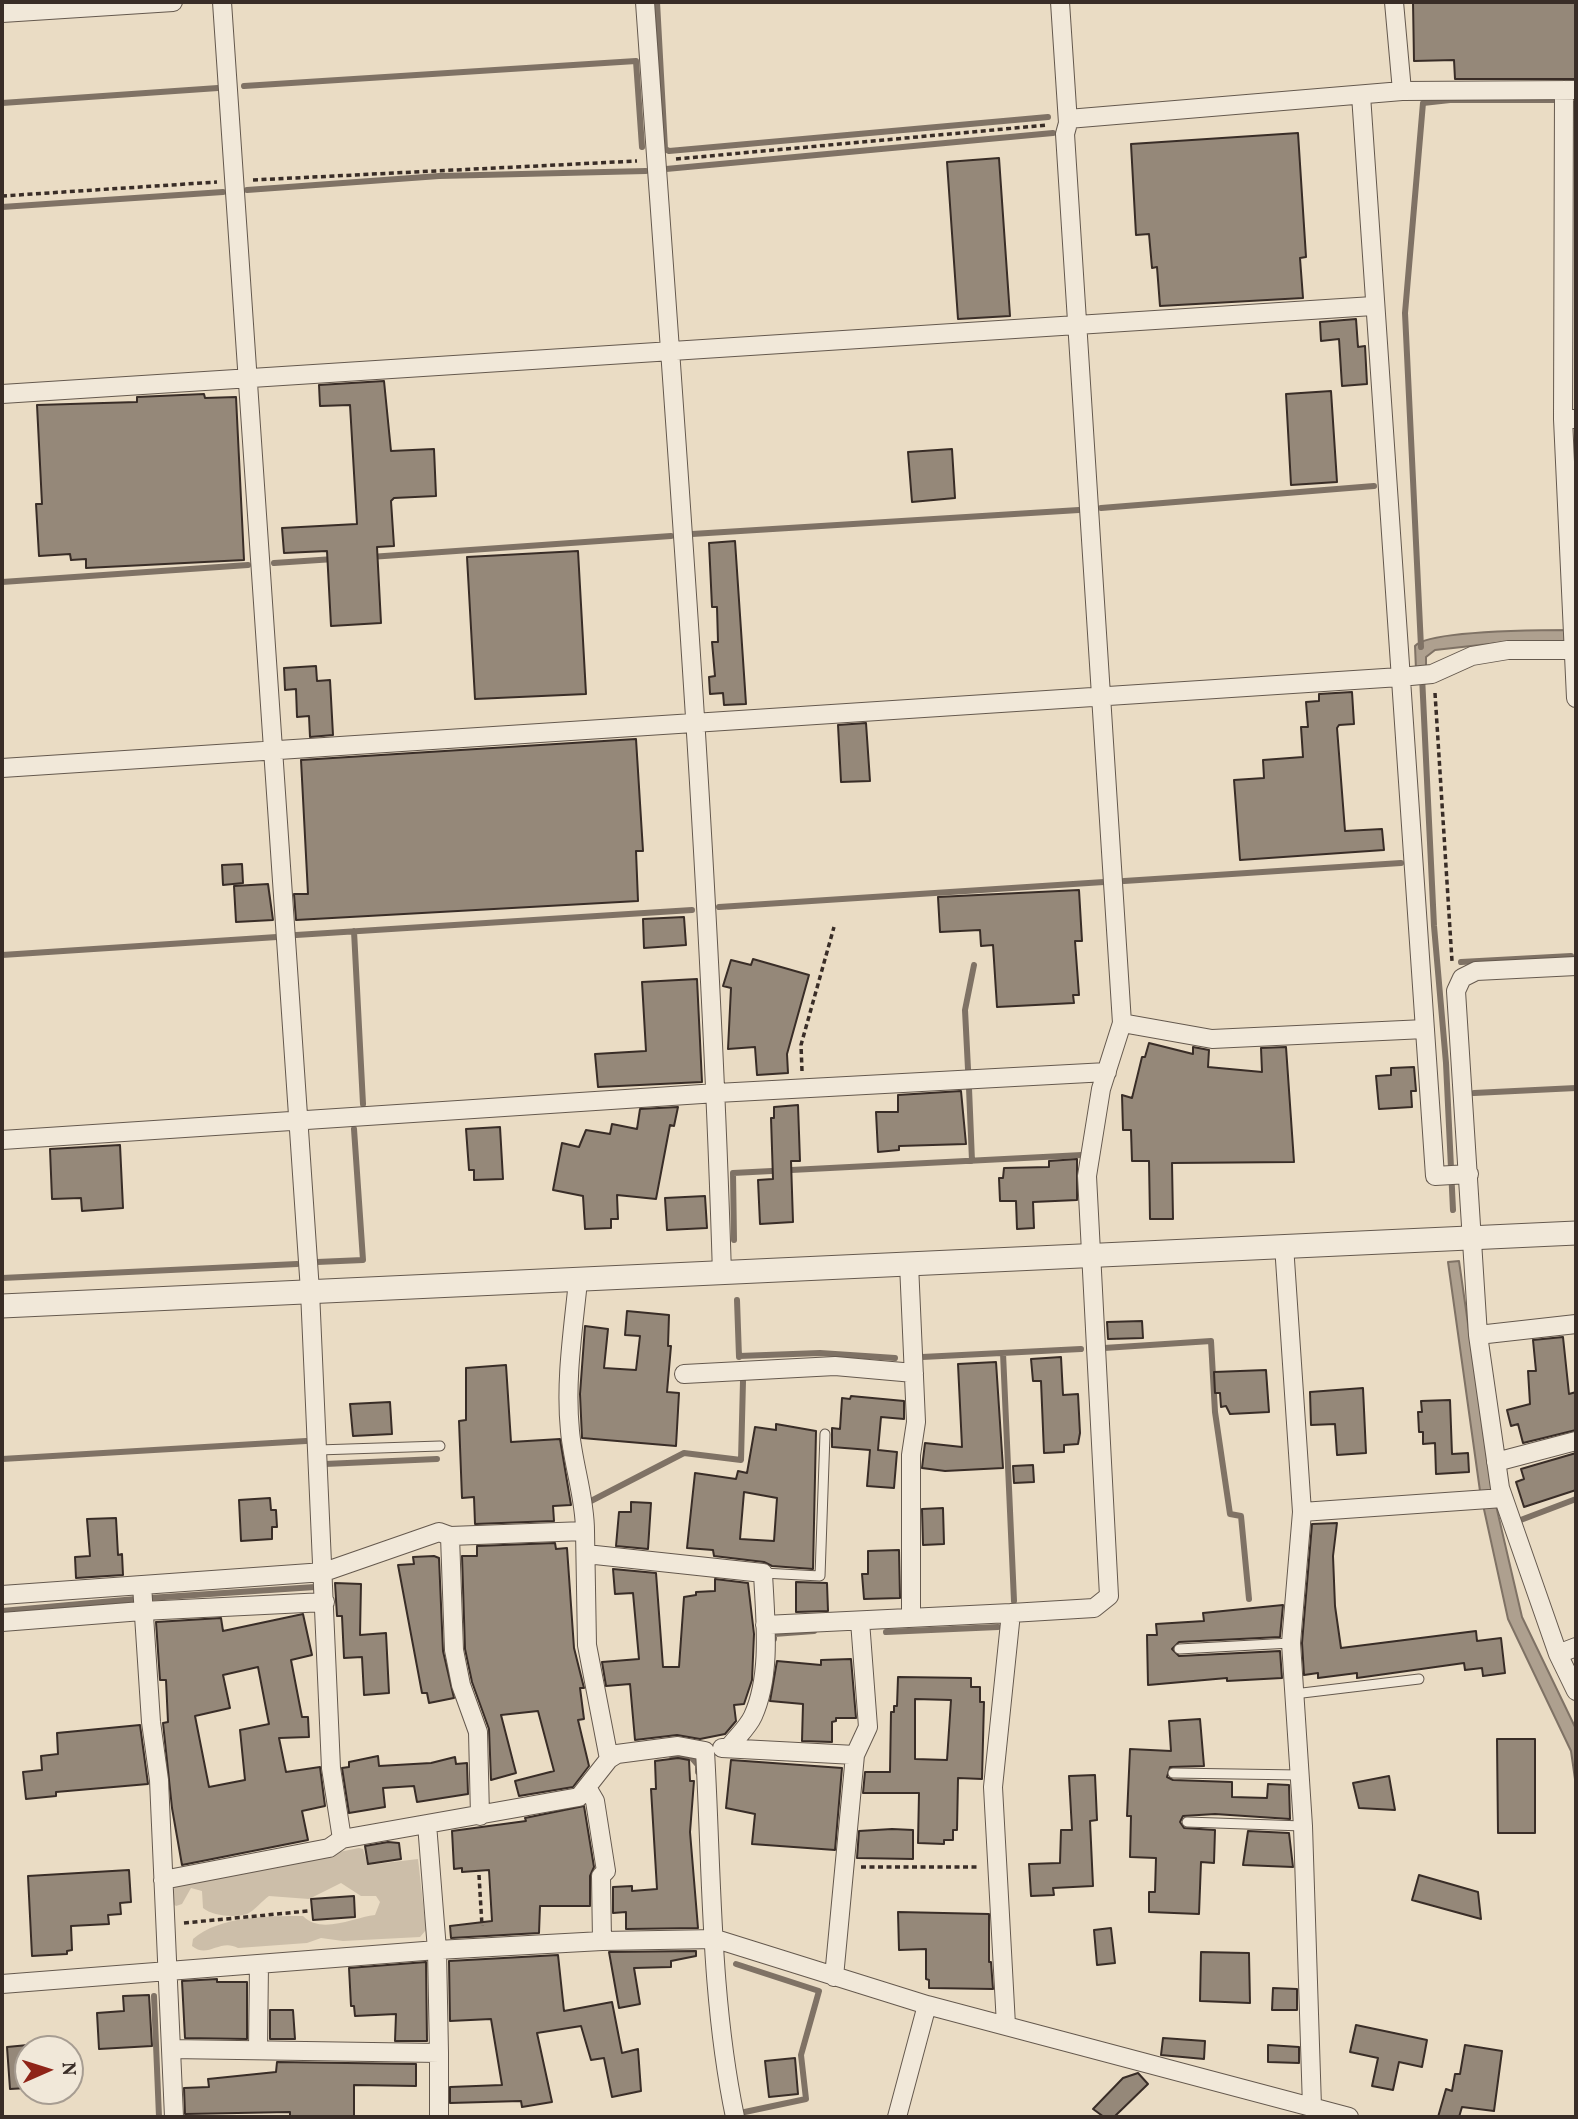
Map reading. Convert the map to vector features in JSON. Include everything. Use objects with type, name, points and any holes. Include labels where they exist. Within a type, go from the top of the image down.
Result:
[{"type":"street","points":[[2,13],[173,2]]},
{"type":"street","points":[[222,2],[310,1291],[331,1768],[342,1839]]},
{"type":"street","points":[[645,2],[695,724],[716,1093],[722,1274]]},
{"type":"street","points":[[765,1625],[1094,1608],[1109,1596],[1088,1255],[1088,1153],[1107,1072],[1122,1023],[1065,134],[1068,121],[1060,2]]},
{"type":"street","points":[[1394,2],[1402,91]]},
{"type":"street","points":[[1068,121],[1402,91],[1570,90],[1570,419],[1576,698]]},
{"type":"street","points":[[1361,95],[1373,306],[1405,676],[1434,1176],[1459,1174]]},
{"type":"street","points":[[2,394],[1373,306]]},
{"type":"street","points":[[2,768],[1405,676],[1432,673],[1472,656],[1574,642]]},
{"type":"street","points":[[1576,966],[1476,971],[1462,978],[1456,991],[1459,1174],[1470,1237],[1478,1335],[1496,1462],[1494,1499],[1576,1691]]},
{"type":"street","points":[[1122,1023],[1213,1039],[1425,1029]]},
{"type":"street","points":[[2,1140],[716,1093],[1107,1072]]},
{"type":"street","points":[[2,1306],[1576,1233]]},
{"type":"street","points":[[1284,1245],[1302,1512],[1291,1643],[1303,1826],[1300,2109]]},
{"type":"street","points":[[909,1264],[916,1422],[911,1455],[911,1618]]},
{"type":"street","points":[[578,1281],[568,1395],[570,1434],[585,1503],[587,1645],[609,1759]]},
{"type":"street","points":[[1478,1335],[1576,1324]]},
{"type":"street","points":[[684,1374],[835,1366],[914,1373]]},
{"type":"street","points":[[1496,1462],[1576,1441]]},
{"type":"street","points":[[1302,1512],[1494,1499]]},
{"type":"street","points":[[2,1595],[324,1572],[439,1532],[450,1536],[586,1531]]},
{"type":"street","points":[[450,1536],[454,1650],[461,1685],[478,1732],[480,1816]]},
{"type":"street","points":[[586,1554],[763,1573],[765,1625],[762,1680],[753,1716],[730,1746]]},
{"type":"street","points":[[142,1586],[151,1722],[159,1780],[174,2117]]},
{"type":"street","points":[[2,1622],[142,1611],[325,1602]]},
{"type":"street","points":[[1006,2025],[993,1787],[1011,1612]]},
{"type":"street","points":[[834,1977],[855,1755],[868,1727],[860,1621]]},
{"type":"street","points":[[1558,1654],[1576,1647]]},
{"type":"street","points":[[163,1880],[330,1848],[342,1839],[579,1797],[588,1789],[609,1759],[617,1754],[678,1746],[705,1751],[730,1746],[855,1755]]},
{"type":"street","points":[[705,1751],[716,1939],[716,1996],[724,2063],[735,2117]]},
{"type":"street","points":[[588,1789],[595,1801],[606,1871],[601,1876],[602,1941]]},
{"type":"street","points":[[427,1824],[438,1950],[439,2117]]},
{"type":"street","points":[[2,1984],[438,1950],[602,1941],[716,1939],[927,2005],[1300,2109],[1349,2117]]},
{"type":"street","points":[[258,2050],[259,1964]]},
{"type":"street","points":[[897,2117],[927,2005]]},
{"type":"street","points":[[171,2049],[439,2053]]},
{"type":"lane","points":[[763,1573],[820,1576],[825,1434]]},
{"type":"lane","points":[[318,1450],[440,1446]]},
{"type":"lane","points":[[1179,1649],[1291,1643]]},
{"type":"lane","points":[[1294,1694],[1419,1679]]},
{"type":"lane","points":[[1173,1773],[1299,1775]]},
{"type":"lane","points":[[1187,1822],[1303,1826]]},
{"type":"path","points":[[2,196],[235,181],[656,160],[1068,121]]},
{"type":"path","points":[[1432,673],[1452,970],[1462,978]]},
{"type":"path","points":[[803,1088],[801,1045],[834,927]]},
{"type":"path","points":[[845,1867],[999,1867]]},
{"type":"path","points":[[479,1875],[482,1926]]},
{"type":"path","points":[[165,1925],[308,1911]]},
{"type":"shaded area","points":[[1576,630],[1576,642],[1507,642],[1435,650],[1426,657],[1426,669],[1416,670],[1415,646],[1425,641],[1491,632]]},
{"type":"shaded area","points":[[1459,1261],[1491,1484],[1522,1617],[1576,1729],[1576,1786],[1571,1751],[1508,1619],[1480,1491],[1448,1262]]},
{"type":"shaded area","points":[[363,1849],[368,1865],[418,1859],[426,1930],[420,1937],[343,1941],[321,1938],[307,1943],[238,1948],[225,1945],[203,1950],[192,1946],[193,1939],[204,1931],[230,1922],[260,1917],[303,1916],[310,1921],[328,1925],[375,1915],[380,1902],[376,1896],[361,1896],[341,1883],[309,1899],[269,1896],[250,1913],[236,1916],[207,1911],[203,1908],[202,1891],[191,1888],[182,1904],[176,1906],[171,1902],[170,1886]]},
{"type":"building","points":[[1413,2],[1576,2],[1576,79],[1455,79],[1454,60],[1414,61]]},
{"type":"building","points":[[1298,133],[1306,257],[1300,258],[1303,298],[1160,306],[1157,267],[1152,268],[1149,234],[1136,235],[1131,144]]},
{"type":"building","points":[[999,158],[1010,316],[958,319],[947,162]]},
{"type":"building","points":[[1356,319],[1358,347],[1365,346],[1367,384],[1342,386],[1339,339],[1321,341],[1320,322]]},
{"type":"building","points":[[384,381],[391,451],[434,449],[436,496],[394,498],[391,501],[394,546],[377,547],[381,623],[331,626],[327,551],[284,553],[282,528],[357,524],[350,405],[320,406],[319,385]]},
{"type":"building","points":[[1331,391],[1337,482],[1291,485],[1286,394]]},
{"type":"building","points":[[204,394],[205,398],[236,397],[244,560],[86,568],[86,559],[71,560],[70,554],[39,556],[36,504],[42,504],[37,405],[137,402],[137,397]]},
{"type":"building","points":[[952,449],[955,498],[912,502],[908,452]]},
{"type":"building","points":[[735,541],[746,704],[724,705],[723,693],[710,694],[709,677],[715,676],[712,642],[718,642],[717,607],[712,607],[709,543]]},
{"type":"building","points":[[578,551],[586,694],[475,699],[467,557]]},
{"type":"building","points":[[316,666],[317,681],[330,680],[333,735],[310,737],[309,716],[297,717],[296,689],[285,690],[284,668]]},
{"type":"building","points":[[1352,692],[1354,724],[1339,725],[1337,728],[1345,831],[1382,829],[1384,850],[1240,860],[1234,780],[1264,778],[1263,760],[1303,757],[1301,727],[1308,727],[1306,702],[1319,701],[1319,694]]},
{"type":"building","points":[[866,723],[870,781],[841,782],[838,725]]},
{"type":"building","points":[[636,739],[643,851],[636,851],[638,901],[296,920],[294,894],[308,894],[301,760]]},
{"type":"building","points":[[242,864],[243,883],[223,885],[222,865]]},
{"type":"building","points":[[268,884],[273,920],[236,922],[234,886]]},
{"type":"building","points":[[1079,890],[1082,941],[1075,941],[1079,995],[1073,995],[1074,1003],[997,1007],[993,945],[981,946],[980,930],[940,932],[938,897]]},
{"type":"building","points":[[684,917],[686,945],[644,948],[643,919]]},
{"type":"building","points":[[753,959],[809,975],[787,1054],[788,1073],[757,1075],[755,1047],[728,1049],[731,988],[723,986],[731,960],[751,965]]},
{"type":"building","points":[[697,979],[702,1082],[598,1087],[595,1054],[646,1051],[642,982]]},
{"type":"building","points":[[1149,1043],[1193,1054],[1193,1047],[1209,1050],[1208,1067],[1262,1072],[1261,1048],[1286,1047],[1294,1162],[1172,1163],[1173,1219],[1150,1219],[1149,1161],[1132,1161],[1131,1130],[1123,1130],[1122,1095],[1132,1098],[1142,1057],[1145,1057]]},
{"type":"building","points":[[1414,1067],[1416,1091],[1411,1091],[1412,1107],[1379,1109],[1376,1076],[1391,1075],[1391,1068]]},
{"type":"building","points":[[961,1091],[966,1144],[899,1146],[899,1150],[878,1152],[876,1112],[898,1112],[898,1095]]},
{"type":"building","points":[[798,1105],[800,1161],[791,1161],[793,1222],[760,1224],[758,1180],[773,1179],[771,1118],[774,1118],[774,1107]]},
{"type":"building","points":[[678,1107],[674,1126],[670,1125],[656,1199],[617,1195],[618,1219],[611,1219],[611,1228],[585,1229],[583,1196],[553,1190],[562,1143],[579,1147],[586,1130],[610,1134],[612,1124],[637,1129],[640,1109]]},
{"type":"building","points":[[500,1127],[503,1179],[474,1180],[474,1170],[469,1170],[466,1129]]},
{"type":"building","points":[[120,1145],[123,1208],[82,1211],[81,1198],[52,1199],[50,1149]]},
{"type":"building","points":[[1077,1159],[1077,1200],[1033,1202],[1034,1228],[1017,1229],[1016,1201],[1000,1201],[999,1178],[1003,1178],[1004,1168],[1049,1167],[1049,1161]]},
{"type":"building","points":[[705,1196],[707,1228],[667,1230],[665,1198]]},
{"type":"building","points":[[627,1311],[669,1315],[668,1346],[671,1346],[667,1392],[679,1393],[676,1446],[582,1438],[580,1394],[585,1326],[608,1329],[604,1368],[636,1370],[640,1336],[625,1335]]},
{"type":"building","points":[[1142,1321],[1143,1338],[1108,1339],[1107,1322]]},
{"type":"building","points":[[1563,1337],[1569,1394],[1576,1392],[1576,1430],[1523,1443],[1518,1424],[1511,1426],[1507,1410],[1530,1404],[1528,1371],[1536,1371],[1533,1340]]},
{"type":"building","points":[[1061,1357],[1063,1395],[1078,1394],[1080,1433],[1078,1444],[1064,1445],[1064,1452],[1044,1453],[1041,1381],[1033,1381],[1031,1359]]},
{"type":"building","points":[[996,1362],[1003,1468],[945,1471],[922,1468],[925,1443],[962,1447],[958,1364]]},
{"type":"building","points":[[506,1365],[511,1442],[560,1439],[571,1505],[553,1506],[554,1521],[475,1524],[474,1497],[462,1498],[459,1421],[466,1420],[466,1368]]},
{"type":"building","points":[[1266,1370],[1269,1412],[1230,1414],[1226,1406],[1221,1407],[1220,1393],[1215,1393],[1214,1372]]},
{"type":"building","points":[[1363,1388],[1366,1453],[1337,1455],[1335,1424],[1311,1425],[1310,1392]]},
{"type":"building","points":[[851,1396],[904,1401],[904,1419],[881,1417],[878,1450],[897,1452],[894,1488],[867,1486],[870,1450],[832,1447],[832,1428],[840,1429],[842,1398],[850,1399]]},
{"type":"building","points":[[1450,1400],[1452,1454],[1468,1453],[1469,1472],[1436,1474],[1435,1443],[1423,1444],[1418,1412],[1422,1412],[1421,1401]]},
{"type":"building","points":[[390,1402],[392,1434],[353,1436],[350,1404]]},
{"type":"building","points":[[776,1424],[816,1431],[813,1569],[772,1566],[764,1562],[714,1556],[713,1550],[687,1548],[695,1473],[736,1479],[738,1471],[747,1473],[755,1427],[776,1430]],"holes":[[[744,1492],[777,1498],[774,1541],[740,1539]]]},
{"type":"building","points":[[1576,1453],[1576,1490],[1524,1507],[1516,1482],[1524,1479],[1521,1469]]},
{"type":"building","points":[[1033,1465],[1034,1482],[1014,1483],[1013,1466]]},
{"type":"building","points":[[270,1498],[271,1510],[276,1510],[277,1527],[272,1527],[272,1539],[241,1541],[239,1500]]},
{"type":"building","points":[[631,1502],[651,1503],[648,1549],[616,1546],[619,1512],[631,1512]]},
{"type":"building","points":[[943,1508],[944,1544],[923,1545],[922,1509]]},
{"type":"building","points":[[116,1518],[118,1555],[122,1554],[123,1575],[76,1578],[75,1557],[90,1556],[87,1519]]},
{"type":"building","points":[[1337,1523],[1333,1556],[1335,1606],[1341,1648],[1476,1631],[1477,1641],[1501,1638],[1505,1673],[1483,1676],[1482,1668],[1465,1670],[1464,1663],[1357,1678],[1357,1673],[1318,1678],[1318,1673],[1304,1675],[1302,1643],[1312,1524]]},
{"type":"building","points":[[555,1543],[556,1549],[567,1548],[574,1648],[584,1688],[580,1688],[584,1719],[578,1720],[589,1766],[573,1787],[519,1796],[515,1781],[554,1771],[538,1711],[501,1715],[516,1773],[491,1780],[489,1729],[472,1682],[465,1649],[462,1556],[477,1556],[477,1546]]},
{"type":"building","points":[[899,1550],[900,1598],[864,1599],[862,1574],[868,1574],[868,1551]]},
{"type":"building","points":[[413,1557],[439,1558],[443,1651],[454,1698],[429,1703],[427,1693],[422,1693],[398,1565],[414,1564]]},
{"type":"building","points":[[613,1569],[656,1573],[663,1667],[679,1667],[684,1597],[696,1595],[696,1592],[715,1591],[715,1579],[748,1583],[754,1634],[752,1680],[744,1704],[734,1705],[736,1721],[725,1734],[700,1739],[677,1735],[635,1740],[630,1684],[606,1686],[602,1662],[639,1659],[633,1593],[615,1594]]},
{"type":"building","points":[[796,1582],[827,1583],[828,1611],[796,1612]]},
{"type":"building","points":[[335,1583],[361,1584],[360,1635],[386,1633],[389,1693],[364,1695],[362,1657],[344,1658],[342,1616],[337,1616]]},
{"type":"building","points":[[1283,1605],[1280,1637],[1179,1642],[1172,1649],[1179,1656],[1280,1651],[1282,1678],[1227,1681],[1227,1678],[1148,1685],[1147,1635],[1157,1635],[1156,1624],[1204,1621],[1203,1613]]},
{"type":"building","points":[[303,1614],[312,1655],[291,1660],[302,1717],[308,1717],[309,1737],[279,1738],[286,1772],[320,1767],[325,1806],[302,1811],[308,1840],[182,1865],[172,1808],[163,1723],[168,1722],[166,1680],[160,1680],[156,1622],[221,1618],[223,1631]],"holes":[[[258,1667],[269,1724],[240,1730],[245,1780],[209,1787],[195,1716],[230,1708],[223,1675]]]},
{"type":"building","points":[[851,1659],[856,1718],[836,1718],[836,1721],[832,1722],[832,1742],[802,1741],[803,1704],[770,1701],[777,1661],[821,1665],[821,1660]]},
{"type":"building","points":[[898,1677],[971,1678],[971,1687],[980,1687],[980,1702],[984,1702],[982,1779],[958,1778],[957,1830],[953,1830],[953,1840],[944,1840],[944,1844],[918,1843],[919,1793],[863,1793],[865,1772],[890,1772],[891,1712],[894,1712],[894,1706],[897,1706]],"holes":[[[915,1699],[951,1700],[947,1760],[915,1759]]]},
{"type":"building","points":[[1200,1719],[1204,1766],[1170,1767],[1167,1777],[1173,1780],[1232,1782],[1232,1797],[1267,1798],[1268,1784],[1289,1785],[1290,1819],[1215,1814],[1183,1816],[1180,1822],[1184,1828],[1215,1830],[1214,1863],[1201,1862],[1199,1914],[1149,1912],[1149,1892],[1155,1892],[1156,1858],[1130,1857],[1131,1816],[1127,1816],[1130,1749],[1171,1751],[1169,1721]]},
{"type":"building","points":[[140,1725],[148,1784],[56,1792],[56,1796],[26,1799],[23,1772],[42,1770],[41,1756],[58,1754],[57,1733]]},
{"type":"building","points":[[1497,1739],[1535,1739],[1535,1833],[1498,1833]]},
{"type":"building","points":[[378,1756],[379,1766],[431,1763],[455,1757],[456,1764],[467,1763],[468,1794],[417,1802],[414,1786],[383,1788],[385,1807],[349,1813],[342,1768],[349,1767],[349,1762]]},
{"type":"building","points":[[678,1758],[689,1760],[690,1781],[694,1781],[690,1832],[698,1928],[626,1929],[626,1912],[613,1913],[613,1887],[632,1886],[632,1891],[657,1889],[651,1789],[656,1789],[655,1761]]},
{"type":"building","points":[[731,1760],[842,1768],[835,1850],[752,1844],[755,1814],[726,1808]]},
{"type":"building","points":[[1095,1775],[1097,1820],[1090,1821],[1093,1886],[1053,1888],[1054,1895],[1031,1896],[1029,1864],[1060,1863],[1061,1830],[1072,1830],[1069,1776]]},
{"type":"building","points":[[1389,1776],[1395,1810],[1359,1808],[1353,1783]]},
{"type":"building","points":[[584,1806],[594,1867],[590,1876],[590,1906],[540,1906],[539,1933],[451,1938],[450,1926],[492,1921],[489,1870],[462,1872],[462,1868],[454,1869],[452,1831],[526,1821],[525,1818]]},
{"type":"building","points":[[913,1830],[913,1859],[857,1858],[859,1831]]},
{"type":"building","points":[[1248,1831],[1289,1833],[1293,1867],[1243,1865]]},
{"type":"building","points":[[399,1843],[401,1859],[368,1864],[365,1846]]},
{"type":"building","points":[[129,1870],[131,1902],[120,1903],[121,1914],[108,1915],[109,1924],[71,1926],[72,1950],[67,1951],[67,1954],[32,1956],[28,1876]]},
{"type":"building","points":[[1419,1875],[1478,1892],[1481,1919],[1412,1900]]},
{"type":"building","points":[[354,1896],[355,1917],[313,1920],[311,1899]]},
{"type":"building","points":[[898,1912],[989,1914],[989,1962],[993,1989],[929,1988],[929,1980],[926,1979],[926,1949],[899,1950]]},
{"type":"building","points":[[1111,1928],[1115,1963],[1097,1965],[1094,1930]]},
{"type":"building","points":[[696,1951],[696,1956],[671,1961],[671,1967],[634,1968],[640,2004],[619,2008],[609,1952]]},
{"type":"building","points":[[1201,1952],[1249,1953],[1250,2003],[1200,2001]]},
{"type":"building","points":[[558,1955],[564,2011],[612,2002],[622,2053],[638,2049],[641,2091],[612,2097],[604,2058],[591,2060],[581,2026],[537,2033],[552,2102],[522,2107],[521,2101],[450,2103],[450,2087],[502,2085],[491,2019],[450,2021],[449,1961]]},
{"type":"building","points":[[426,1962],[427,2041],[395,2041],[396,2014],[355,2016],[354,2006],[351,2006],[349,1968]]},
{"type":"building","points":[[217,1979],[217,1982],[247,1982],[247,2039],[185,2038],[182,1981]]},
{"type":"building","points":[[1273,1988],[1297,1989],[1297,2010],[1272,2010]]},
{"type":"building","points":[[149,1995],[152,2046],[99,2049],[97,2013],[124,2011],[123,1996]]},
{"type":"building","points":[[270,2010],[293,2010],[295,2039],[270,2039]]},
{"type":"building","points":[[1356,2025],[1427,2040],[1422,2067],[1399,2062],[1393,2090],[1372,2086],[1378,2058],[1350,2052]]},
{"type":"building","points":[[1163,2038],[1205,2041],[1204,2059],[1161,2055]]},
{"type":"building","points":[[1268,2045],[1299,2047],[1299,2063],[1268,2062]]},
{"type":"building","points":[[1465,2045],[1502,2051],[1494,2111],[1462,2107],[1459,2117],[1438,2117],[1446,2089],[1452,2091],[1455,2074],[1460,2074]]},
{"type":"building","points":[[14,2046],[14,2089],[10,2089],[7,2047]]},
{"type":"building","points":[[795,2058],[798,2094],[769,2097],[765,2061]]},
{"type":"building","points":[[277,2062],[416,2064],[416,2086],[354,2085],[354,2117],[290,2117],[290,2112],[185,2114],[184,2088],[209,2087],[208,2079],[276,2072]]},
{"type":"building","points":[[1138,2073],[1148,2084],[1114,2117],[1104,2117],[1093,2109],[1123,2078]]},
{"type":"waterway","points":[[2,3],[21,2]]},
{"type":"waterway","points":[[657,2],[665,149],[669,151],[1048,117]]},
{"type":"waterway","points":[[244,86],[636,61],[642,147]]},
{"type":"waterway","points":[[2,103],[218,88]]},
{"type":"waterway","points":[[1421,647],[1405,313],[1423,103],[1450,100],[1558,100]]},
{"type":"waterway","points":[[666,169],[1053,133]]},
{"type":"waterway","points":[[247,190],[439,176],[646,171]]},
{"type":"waterway","points":[[2,207],[223,192]]},
{"type":"waterway","points":[[1101,508],[1374,486]]},
{"type":"waterway","points":[[692,534],[1079,510]]},
{"type":"waterway","points":[[370,557],[671,536]]},
{"type":"waterway","points":[[274,563],[334,559]]},
{"type":"waterway","points":[[2,582],[248,565]]},
{"type":"waterway","points":[[1422,676],[1434,926],[1446,1063],[1453,1210]]},
{"type":"waterway","points":[[1124,881],[1401,863]]},
{"type":"waterway","points":[[719,907],[1104,882]]},
{"type":"waterway","points":[[296,935],[692,910]]},
{"type":"waterway","points":[[354,931],[363,1104]]},
{"type":"waterway","points":[[2,955],[277,937]]},
{"type":"waterway","points":[[1461,962],[1571,956]]},
{"type":"waterway","points":[[968,1069],[965,1010],[974,965]]},
{"type":"waterway","points":[[969,1088],[972,1161]]},
{"type":"waterway","points":[[1474,1093],[1576,1088]]},
{"type":"waterway","points":[[317,1262],[363,1260],[354,1129]]},
{"type":"waterway","points":[[734,1240],[733,1173],[1082,1155]]},
{"type":"waterway","points":[[2,1278],[297,1264]]},
{"type":"waterway","points":[[737,1300],[739,1357]]},
{"type":"waterway","points":[[1104,1348],[1211,1341],[1215,1412],[1230,1514],[1241,1516],[1249,1599]]},
{"type":"waterway","points":[[922,1357],[1081,1349]]},
{"type":"waterway","points":[[739,1356],[820,1353],[895,1358]]},
{"type":"waterway","points":[[1003,1353],[1014,1601]]},
{"type":"waterway","points":[[589,1502],[684,1453],[741,1460],[743,1381]]},
{"type":"waterway","points":[[2,1459],[306,1441]]},
{"type":"waterway","points":[[325,1464],[437,1459]]},
{"type":"waterway","points":[[1518,1521],[1576,1499]]},
{"type":"waterway","points":[[149,1598],[315,1587]]},
{"type":"waterway","points":[[2,1611],[136,1599]]},
{"type":"waterway","points":[[886,1632],[998,1627]]},
{"type":"waterway","points":[[774,1639],[774,1634],[814,1631]]},
{"type":"waterway","points":[[671,1755],[691,1757],[698,1765],[698,1772]]},
{"type":"waterway","points":[[736,1964],[819,1991],[801,2055],[806,2099],[740,2113]]},
{"type":"waterway","points":[[154,1996],[159,2117]]}]
